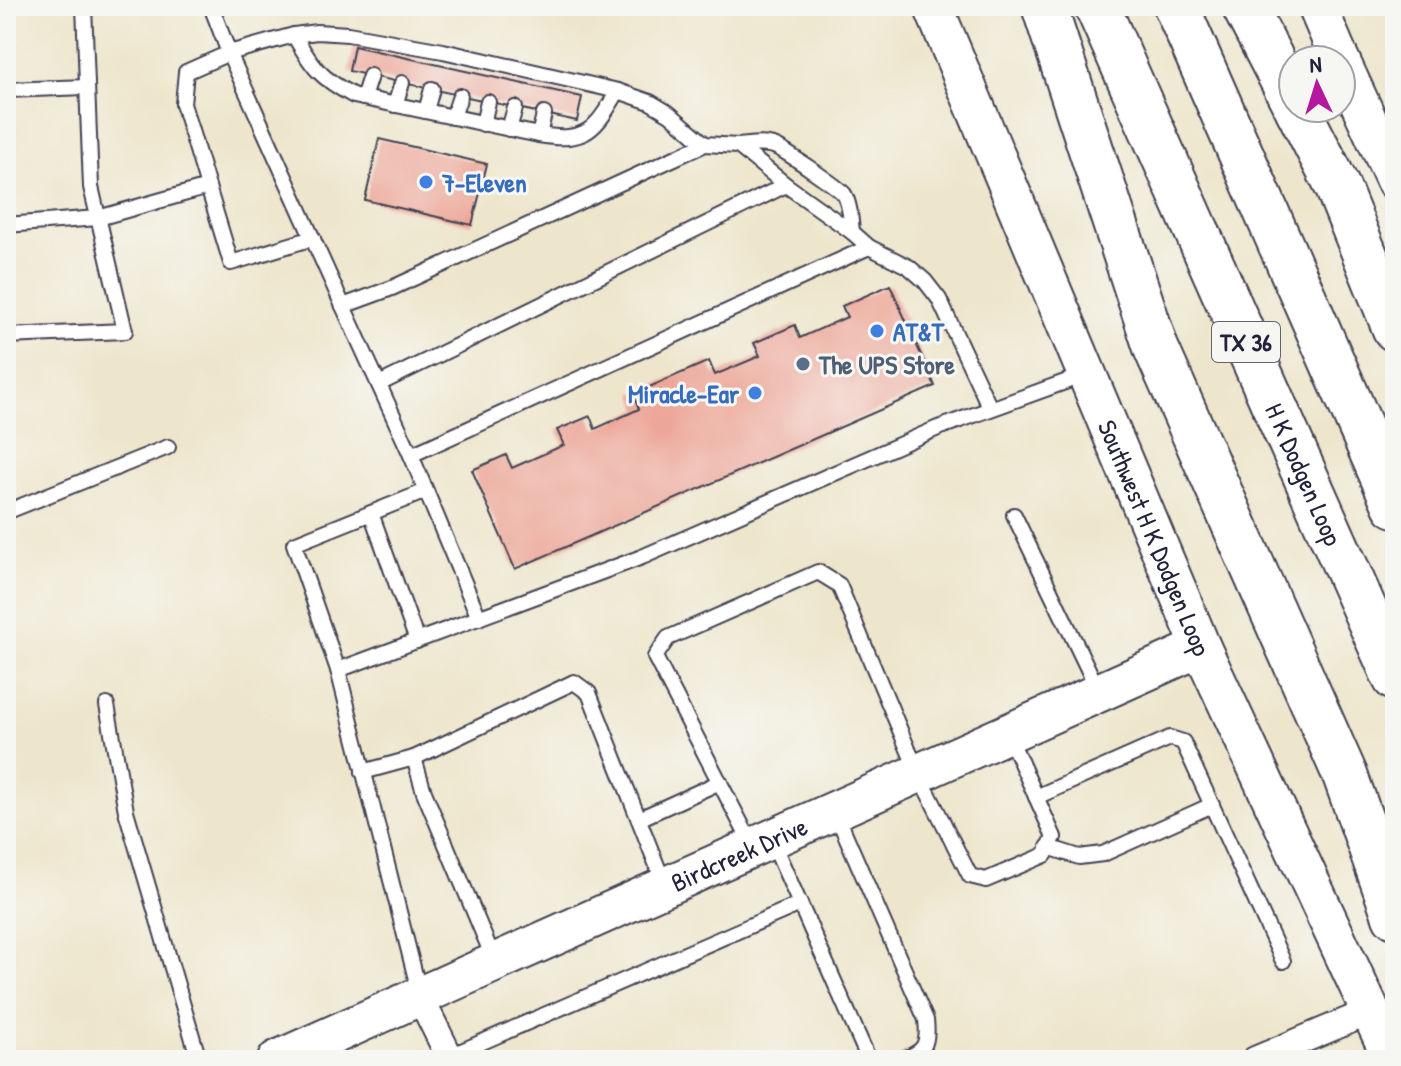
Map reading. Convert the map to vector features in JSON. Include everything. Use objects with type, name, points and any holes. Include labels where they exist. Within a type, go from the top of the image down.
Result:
[{"type":"highway","points":[[1044,6],[1156,348],[1345,775],[1395,916]]},
{"type":"highway","name":"H K Dodgen Loop","points":[[1097,6],[1395,678]]},
{"type":"highway","name":"TX 36","points":[[1176,6],[1395,505]]},
{"type":"highway","points":[[1244,6],[1277,70]]},
{"type":"highway","points":[[1305,124],[1337,186],[1395,329]]},
{"type":"main road","name":"Southwest H K Dodgen Loop","points":[[933,6],[1201,647],[1393,1060]]},
{"type":"main road","points":[[1317,6],[1334,44]]},
{"type":"main road","points":[[1357,88],[1386,138],[1395,180]]},
{"type":"main road","name":"Birdcreek Drive","points":[[277,1060],[1201,647]]},
{"type":"street","points":[[420,997],[450,1058]]},
{"type":"street","points":[[1255,1060],[1371,1011]]},
{"type":"lane","points":[[6,336],[125,331],[91,187],[84,6]]},
{"type":"lane","points":[[211,6],[229,53],[411,455],[479,618]]},
{"type":"lane","points":[[313,238],[231,263],[183,104],[186,72],[229,53],[294,35],[317,32],[348,34],[379,46],[552,84],[618,91],[650,102],[670,114],[705,144]]},
{"type":"lane","points":[[294,35],[312,67],[332,85],[354,96],[539,135],[583,135],[599,122],[618,91]]},
{"type":"lane","points":[[363,98],[370,76]]},
{"type":"lane","points":[[395,105],[402,83]]},
{"type":"lane","points":[[6,90],[87,87]]},
{"type":"lane","points":[[426,111],[432,89]]},
{"type":"lane","points":[[453,117],[460,96]]},
{"type":"lane","points":[[483,124],[488,102]]},
{"type":"lane","points":[[509,129],[515,108]]},
{"type":"lane","points":[[539,135],[544,114]]},
{"type":"lane","points":[[343,306],[392,288],[705,144],[777,147],[844,194],[852,232]]},
{"type":"lane","points":[[738,146],[869,247],[909,267],[925,281],[939,299],[990,408]]},
{"type":"lane","points":[[379,384],[786,185]]},
{"type":"lane","points":[[6,225],[98,218],[208,187]]},
{"type":"lane","points":[[411,455],[869,247]]},
{"type":"lane","points":[[338,670],[642,557],[938,428],[1087,374]]},
{"type":"lane","points":[[6,512],[168,447]]},
{"type":"lane","points":[[420,997],[338,670],[294,544],[426,491]]},
{"type":"lane","points":[[371,513],[417,641]]},
{"type":"lane","points":[[1014,515],[1099,693]]},
{"type":"lane","points":[[869,1060],[800,904],[720,782],[655,657],[668,638],[818,572],[839,585],[918,773],[970,876],[986,880],[1045,855],[1054,837],[1008,733]]},
{"type":"lane","points":[[363,772],[414,758],[574,682],[589,693],[666,886]]},
{"type":"lane","points":[[107,705],[126,811],[199,1060]]},
{"type":"lane","points":[[1036,797],[1170,738],[1183,742],[1283,961]]},
{"type":"lane","points":[[414,758],[424,792],[496,963]]},
{"type":"lane","points":[[639,819],[720,782]]},
{"type":"lane","points":[[1048,847],[1079,857],[1103,854],[1212,805]]},
{"type":"lane","points":[[834,811],[926,1020],[928,1034],[923,1048],[914,1056],[899,1060]]},
{"type":"lane","points":[[450,1058],[800,904]]},
{"type":"building","name":"7-Eleven","points":[[354,46],[582,97],[577,121],[349,71]]},
{"type":"building","name":"7-Eleven","points":[[379,139],[487,164],[472,225],[365,200]]},
{"type":"building","points":[[890,285],[935,386],[515,569],[472,470],[506,455],[512,468],[564,445],[557,430],[590,416],[595,429],[639,409],[633,394],[709,361],[715,375],[760,356],[754,343],[795,325],[800,338],[847,317],[842,306]]},
{"type":"place","name":"7-Eleven","points":[[426,182]]},
{"type":"place","name":"AT&T","points":[[877,331]]},
{"type":"place","name":"The UPS Store","points":[[803,364]]},
{"type":"place","name":"Miracle-Ear","points":[[755,393]]}]
